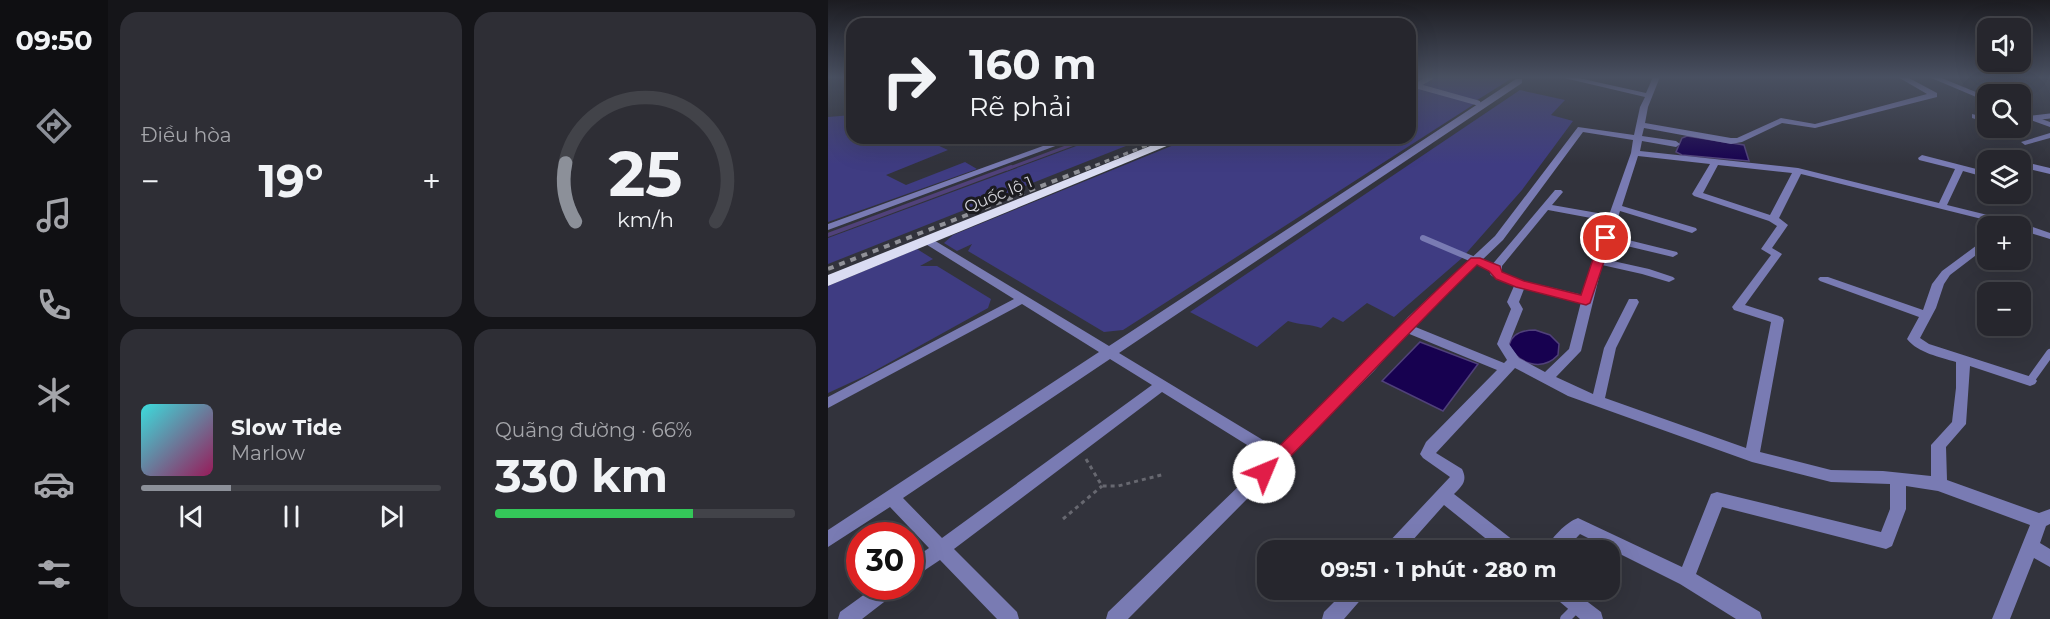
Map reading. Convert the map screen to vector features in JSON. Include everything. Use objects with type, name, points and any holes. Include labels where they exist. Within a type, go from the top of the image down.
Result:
[{"type":"highway","name":"Quốc lộ 1","points":[[828,281],[1165,144]]},
{"type":"street","points":[[828,539],[1481,106]]},
{"type":"street","points":[[1547,378],[1575,351],[1597,261],[1635,153],[1645,106]]},
{"type":"street","points":[[1115,619],[1370,368],[1406,327],[1499,238],[1581,129],[1639,132],[1678,139],[1739,140],[1781,120],[1815,126],[1897,106]]},
{"type":"street","points":[[2033,118],[2050,125]]},
{"type":"street","points":[[2025,142],[2050,135]]},
{"type":"street","points":[[1669,157],[1678,139]]},
{"type":"street","points":[[828,227],[1056,144]]},
{"type":"street","points":[[1635,153],[1798,171],[1978,216]]},
{"type":"street","points":[[1922,158],[1977,172]]},
{"type":"street","points":[[1716,161],[1697,194],[1773,219],[1783,225],[1766,249],[1778,254],[1738,307],[1778,320],[1752,456]]},
{"type":"street","points":[[2031,167],[2050,171]]},
{"type":"street","points":[[1942,206],[1960,168]]},
{"type":"street","points":[[1773,219],[1798,171]]},
{"type":"street","points":[[1558,192],[1496,269],[1496,274],[1520,284],[1586,300]]},
{"type":"street","points":[[1547,207],[1612,219]]},
{"type":"street","points":[[1616,207],[1692,230]]},
{"type":"street","points":[[2031,231],[2050,236]]},
{"type":"street","points":[[1606,238],[1673,254]]},
{"type":"street","points":[[928,241],[1279,458]]},
{"type":"street","points":[[1977,249],[1946,273],[1938,284],[1926,315],[1913,336],[1915,342],[2030,381]]},
{"type":"street","points":[[1597,261],[1646,271],[1669,279]]},
{"type":"street","points":[[1824,279],[1926,315]]},
{"type":"street","points":[[1510,365],[1503,344],[1516,309],[1513,302],[1520,284]]},
{"type":"street","points":[[828,403],[1023,299]]},
{"type":"street","points":[[1598,400],[1610,348],[1633,302]]},
{"type":"street","points":[[1406,327],[1547,378],[1573,392],[1752,456],[1831,476],[1898,478],[1939,484],[2045,519],[2030,546],[2001,619]]},
{"type":"street","points":[[1939,484],[1938,445],[1959,424],[1963,360]]},
{"type":"street","points":[[1403,540],[1445,496],[1458,479],[1457,474],[1432,459],[1428,454],[1431,446],[1510,365]]},
{"type":"street","points":[[924,562],[1162,385]]},
{"type":"street","points":[[1686,578],[1717,499],[1886,541],[1898,509],[1898,478]]},
{"type":"street","points":[[1445,496],[1500,540]]},
{"type":"street","points":[[891,497],[1010,619]]},
{"type":"street","points":[[1564,540],[1578,525],[1609,540]]},
{"type":"street","points":[[1620,546],[1686,578],[1753,619]]},
{"type":"street","points":[[2030,546],[2050,559]]},
{"type":"street","points":[[847,619],[872,600]]},
{"type":"street","points":[[1331,619],[1349,600]]},
{"type":"street","points":[[1571,600],[1594,619]]},
{"type":"lane","points":[[2033,118],[2050,116]]},
{"type":"lane","points":[[1424,238],[1496,269]]},
{"type":"lane","points":[[2030,381],[2050,352]]},
{"type":"lane","points":[[1565,619],[1578,606]]},
{"type":"path","points":[[1082,454],[1102,486]]},
{"type":"path","points":[[1063,519],[1102,486],[1132,483],[1165,474]]},
{"type":"shaded area","points":[[1416,106],[1472,106],[1416,142]]},
{"type":"shaded area","points":[[1496,106],[1560,106],[1551,115],[1573,121],[1522,190],[1462,258],[1394,317],[1367,303],[1343,322],[1333,317],[1321,328],[1288,321],[1257,347],[1190,312]]},
{"type":"shaded area","points":[[846,116],[846,144],[935,144],[948,150],[886,175],[906,185],[965,162],[977,169],[828,222],[828,117]]},
{"type":"shaded area","points":[[1687,136],[1744,145],[1749,161],[1682,155],[1676,152],[1682,138]]},
{"type":"shaded area","points":[[1082,144],[1131,144],[828,264],[828,238]]},
{"type":"shaded area","points":[[1176,144],[1412,144],[1123,330],[1104,332],[968,251],[972,244],[957,251],[944,243],[953,235]]},
{"type":"shaded area","points":[[917,249],[933,259],[920,266],[937,266],[991,299],[988,308],[867,375],[828,393],[828,286]]},
{"type":"shaded area","points":[[1535,330],[1550,335],[1559,344],[1558,355],[1545,363],[1531,364],[1524,361],[1513,352],[1509,345],[1519,333]]},
{"type":"shaded area","points":[[1420,342],[1478,364],[1443,411],[1382,381]]},
{"type":"waterway","points":[[1007,169],[1074,144]]},
{"type":"waterway","points":[[828,235],[1011,167]]},
{"type":"railway","points":[[1086,169],[1151,144]]},
{"type":"railway","points":[[828,269],[1090,167]]},
{"type":"route","points":[[1264,472],[1370,368],[1412,320],[1475,260],[1496,269],[1496,274],[1520,284],[1586,300],[1606,238]]}]
